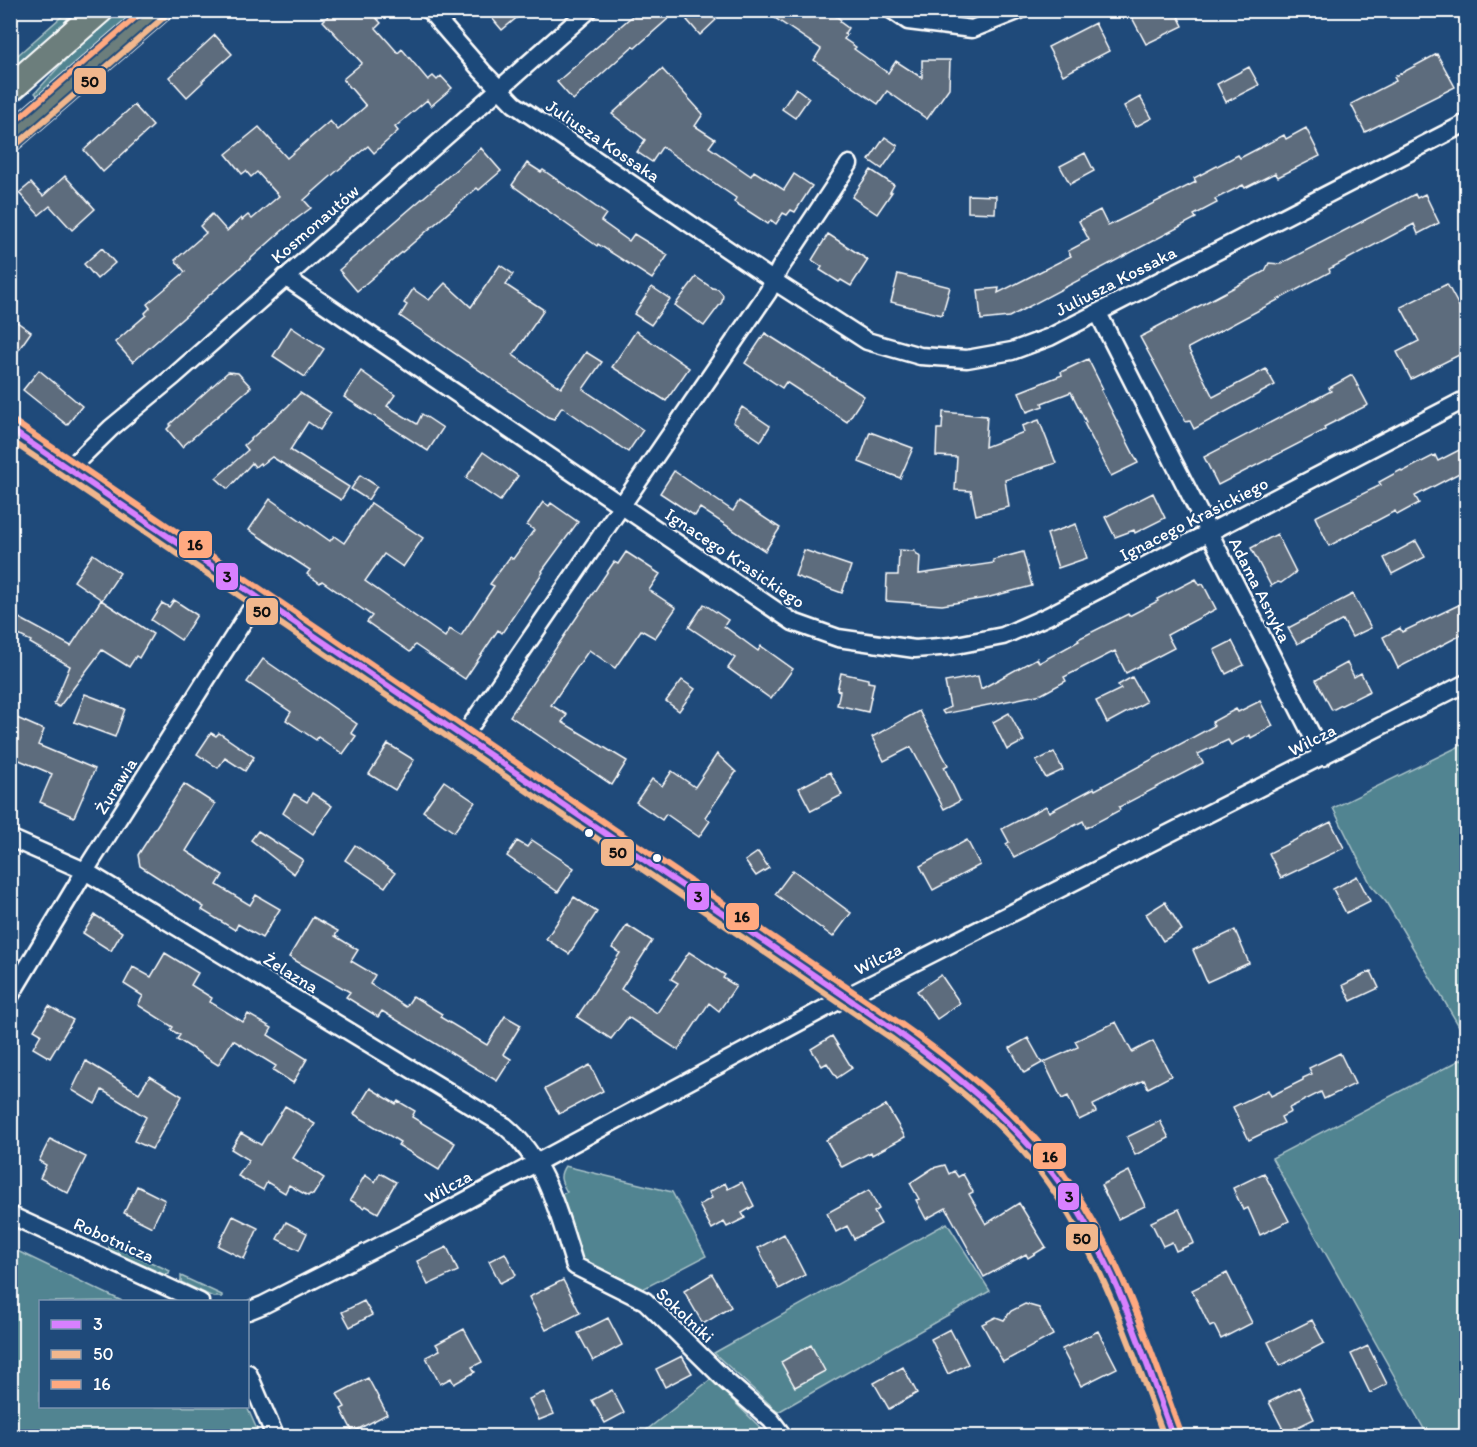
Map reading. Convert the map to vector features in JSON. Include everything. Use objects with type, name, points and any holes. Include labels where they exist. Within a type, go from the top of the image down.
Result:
[{"type":"main road","points":[[10,138],[158,10]]},
{"type":"main road","points":[[10,89],[94,12]]},
{"type":"street","name":"Juliusza Kossaka","points":[[429,10],[514,104],[774,281],[867,341],[920,356],[967,359],[1012,351],[1050,337],[1467,123]]},
{"type":"street","name":"Kosmonautów","points":[[69,469],[111,428],[174,376],[589,10]]},
{"type":"street","points":[[892,10],[908,21],[972,29],[1020,10]]},
{"type":"street","points":[[463,737],[774,281],[780,268],[849,164]]},
{"type":"street","name":"Ignacego Krasickiego","points":[[285,277],[793,622],[838,638],[915,649],[951,646],[1003,636],[1048,616],[1467,399]]},
{"type":"street","name":"Adama Asnyka","points":[[1098,313],[1323,757]]},
{"type":"street","points":[[10,429],[928,1053],[968,1085],[1025,1142],[1059,1183],[1091,1234],[1119,1294],[1173,1437]]},
{"type":"street","name":"Żurawia","points":[[10,996],[85,871],[258,598]]},
{"type":"street","name":"Wilcza","points":[[249,1311],[411,1230],[846,997],[1467,683]]},
{"type":"street","name":"Żelazna","points":[[10,838],[85,871],[505,1126],[537,1162]]},
{"type":"street","name":"Sokolniki","points":[[537,1162],[553,1197],[575,1266],[645,1301],[725,1380],[771,1420],[783,1437]]},
{"type":"street","name":"Robotnicza","points":[[10,1215],[196,1300]]},
{"type":"street","points":[[249,1375],[274,1437]]},
{"type":"green space","points":[[68,11],[64,24],[11,71],[11,61]]},
{"type":"green space","points":[[119,11],[139,11],[39,97],[35,93],[76,48]]},
{"type":"green space","points":[[1466,743],[1466,1038],[1386,902],[1371,885],[1333,808]]},
{"type":"green space","points":[[1466,1057],[1466,1436],[1428,1436],[1272,1158]]},
{"type":"green space","points":[[565,1166],[672,1192],[706,1256],[639,1291],[581,1260],[564,1219],[560,1195],[567,1192],[561,1179]]},
{"type":"green space","points":[[947,1223],[990,1291],[778,1412],[714,1353]]},
{"type":"green space","points":[[109,1243],[170,1271],[169,1274],[165,1275],[109,1250]]},
{"type":"green space","points":[[11,1248],[120,1300],[39,1300],[39,1408],[247,1408],[260,1436],[11,1436]]},
{"type":"green space","points":[[181,1276],[222,1297],[213,1297],[181,1282]]},
{"type":"green space","points":[[711,1379],[769,1436],[639,1436]]},
{"type":"building","points":[[334,10],[369,10],[381,23],[376,28],[398,53],[402,49],[428,80],[433,76],[437,80],[441,76],[452,88],[431,106],[427,100],[395,127],[398,131],[374,153],[368,146],[337,171],[304,200],[311,208],[133,362],[115,342],[146,315],[145,313],[150,308],[147,304],[185,272],[175,260],[206,233],[200,226],[212,214],[227,231],[241,218],[242,220],[248,215],[252,219],[279,196],[257,172],[251,177],[246,171],[242,174],[226,154],[259,127],[287,158],[330,121],[338,130],[366,106],[343,79],[362,63],[323,21]]},
{"type":"building","points":[[485,10],[526,10],[502,30]]},
{"type":"building","points":[[639,10],[678,10],[635,48],[633,46],[573,100],[557,82]]},
{"type":"building","points":[[698,10],[708,10],[716,20],[700,35],[687,20]]},
{"type":"building","points":[[763,10],[828,10],[848,28],[844,39],[888,73],[896,61],[922,78],[922,60],[950,60],[949,88],[927,119],[887,91],[878,104],[814,60],[821,49]]},
{"type":"building","points":[[1128,10],[1175,10],[1183,26],[1146,44]]},
{"type":"building","points":[[1095,23],[1109,51],[1063,75],[1048,47]]},
{"type":"building","points":[[215,35],[232,54],[187,97],[169,77]]},
{"type":"building","points":[[1437,54],[1455,87],[1365,132],[1351,104],[1396,81],[1394,77]]},
{"type":"building","points":[[1249,67],[1259,85],[1226,102],[1217,84]]},
{"type":"building","points":[[662,69],[703,114],[695,126],[715,139],[709,147],[751,176],[754,171],[784,190],[794,174],[812,186],[795,212],[791,210],[787,215],[783,213],[776,224],[771,220],[768,224],[734,202],[736,198],[662,147],[652,162],[637,152],[645,140],[612,114]]},
{"type":"building","points":[[796,88],[809,98],[795,118],[782,109]]},
{"type":"building","points":[[1140,97],[1152,118],[1135,127],[1124,106]]},
{"type":"building","points":[[134,105],[153,126],[103,172],[84,150]]},
{"type":"building","points":[[1306,128],[1320,156],[1278,177],[1275,173],[1245,188],[1243,185],[1215,199],[1217,203],[1194,215],[1196,218],[1009,317],[981,320],[978,290],[999,288],[998,293],[1071,256],[1068,251],[1089,240],[1079,221],[1100,210],[1108,226],[1196,182],[1194,178],[1238,155],[1240,158],[1284,135],[1286,139]]},
{"type":"building","points":[[885,137],[898,146],[882,169],[869,160]]},
{"type":"building","points":[[481,148],[501,171],[479,190],[477,188],[357,291],[339,270]]},
{"type":"building","points":[[1085,153],[1094,171],[1070,184],[1060,166]]},
{"type":"building","points":[[527,163],[541,172],[543,170],[606,214],[601,221],[629,241],[634,234],[668,255],[652,279],[598,244],[597,246],[512,185]]},
{"type":"building","points":[[871,170],[894,185],[890,192],[892,192],[877,214],[852,197]]},
{"type":"building","points":[[65,176],[95,209],[72,230],[50,206],[39,215],[19,193],[31,183],[43,196]]},
{"type":"building","points":[[1415,194],[1417,198],[1425,194],[1439,223],[1418,234],[1414,224],[1188,348],[1213,397],[1266,369],[1275,385],[1194,429],[1190,421],[1186,422],[1140,337],[1265,271],[1269,263],[1280,264]]},
{"type":"building","points":[[968,195],[996,196],[995,213],[968,212]]},
{"type":"building","points":[[828,234],[868,260],[851,286],[841,280],[839,282],[820,270],[822,267],[812,260]]},
{"type":"building","points":[[102,248],[115,263],[97,279],[84,264]]},
{"type":"building","points":[[500,265],[513,274],[506,285],[544,310],[513,355],[561,388],[586,352],[602,362],[583,389],[643,430],[628,452],[562,407],[554,419],[548,417],[400,316],[407,305],[404,303],[413,289],[429,300],[445,283],[471,307]]},
{"type":"building","points":[[898,274],[950,287],[942,315],[891,302]]},
{"type":"building","points":[[696,277],[712,288],[718,289],[723,295],[722,302],[704,326],[675,305]]},
{"type":"building","points":[[1447,284],[1467,321],[1467,351],[1411,379],[1397,352],[1419,341],[1401,307]]},
{"type":"building","points":[[652,287],[670,299],[651,325],[634,314]]},
{"type":"building","points":[[10,317],[31,332],[10,362]]},
{"type":"building","points":[[291,327],[324,349],[305,377],[273,356]]},
{"type":"building","points":[[636,331],[689,368],[666,401],[612,367]]},
{"type":"building","points":[[765,333],[864,396],[847,422],[786,382],[782,388],[745,363]]},
{"type":"building","points":[[1088,359],[1138,463],[1111,476],[1071,392],[1042,403],[1043,406],[1027,412],[1019,392],[1062,375],[1061,372]]},
{"type":"building","points":[[39,370],[82,406],[67,425],[23,390]]},
{"type":"building","points":[[361,371],[395,395],[387,406],[417,424],[422,414],[443,428],[428,451],[344,397]]},
{"type":"building","points":[[228,372],[238,373],[251,387],[182,447],[167,429],[170,424]]},
{"type":"building","points":[[1352,375],[1368,405],[1324,427],[1325,430],[1218,485],[1204,457],[1331,391],[1329,388]]},
{"type":"building","points":[[300,393],[331,413],[320,430],[308,422],[290,450],[349,487],[341,500],[272,457],[255,467],[252,463],[228,489],[216,478],[248,450],[244,445]]},
{"type":"building","points":[[742,407],[770,426],[761,441],[733,422]]},
{"type":"building","points":[[943,412],[987,416],[985,447],[1024,432],[1022,426],[1039,420],[1056,463],[1005,480],[1009,507],[976,515],[971,491],[955,490],[957,457],[936,456],[937,429],[942,429]]},
{"type":"building","points":[[870,432],[913,448],[900,478],[859,462]]},
{"type":"building","points":[[1467,446],[1467,469],[1415,496],[1419,503],[1397,515],[1395,511],[1329,546],[1315,517],[1381,485],[1379,482],[1401,470],[1402,472],[1435,455],[1438,461]]},
{"type":"building","points":[[483,452],[518,476],[500,501],[466,478]]},
{"type":"building","points":[[674,471],[733,511],[739,501],[780,528],[765,551],[700,508],[695,516],[660,493]]},
{"type":"building","points":[[360,475],[377,486],[368,500],[351,489]]},
{"type":"building","points":[[1153,493],[1165,518],[1135,533],[1134,530],[1115,537],[1105,517]]},
{"type":"building","points":[[270,499],[330,541],[334,536],[344,543],[371,503],[423,538],[403,567],[384,554],[365,581],[445,637],[450,629],[461,636],[494,586],[490,584],[510,557],[513,559],[534,530],[527,525],[543,502],[549,506],[551,503],[578,522],[542,571],[502,633],[498,630],[465,679],[415,645],[410,652],[367,622],[372,616],[322,581],[320,583],[307,574],[310,570],[249,530]]},
{"type":"building","points":[[1076,524],[1087,558],[1058,568],[1047,534]]},
{"type":"building","points":[[1277,534],[1296,572],[1281,583],[1278,582],[1271,586],[1251,548]]},
{"type":"building","points":[[1416,541],[1425,557],[1392,574],[1384,558]]},
{"type":"building","points":[[804,550],[851,566],[842,593],[795,576]]},
{"type":"building","points":[[899,550],[914,551],[920,557],[919,574],[994,563],[993,560],[1023,552],[1032,586],[986,598],[942,605],[886,601],[887,575],[898,575]]},
{"type":"building","points":[[626,552],[660,574],[649,590],[676,608],[655,638],[641,630],[615,668],[589,650],[551,705],[567,715],[562,722],[627,761],[612,785],[510,716],[614,562],[618,564]]},
{"type":"building","points":[[93,554],[120,573],[102,600],[74,581]]},
{"type":"building","points":[[1196,579],[1200,585],[1203,584],[1216,609],[1167,635],[1174,648],[1126,673],[1115,651],[1064,677],[1066,681],[1042,694],[944,714],[942,711],[950,707],[945,682],[978,676],[981,689],[1037,658],[1039,663],[1079,641],[1078,639],[1128,614],[1129,616]]},
{"type":"building","points":[[1353,594],[1371,628],[1352,637],[1343,620],[1297,644],[1288,628]]},
{"type":"building","points":[[101,600],[153,634],[139,658],[136,656],[129,667],[102,650],[59,707],[54,704],[70,666],[30,643],[31,641],[10,631],[10,613],[71,646]]},
{"type":"building","points":[[174,600],[197,615],[181,640],[151,620],[162,603],[169,607]]},
{"type":"building","points":[[1467,601],[1467,632],[1398,668],[1383,637],[1400,628],[1402,632]]},
{"type":"building","points":[[704,604],[728,620],[724,626],[758,651],[761,646],[793,669],[771,699],[728,668],[735,658],[689,627]]},
{"type":"building","points":[[1232,641],[1244,665],[1226,674],[1214,650]]},
{"type":"building","points":[[263,659],[357,724],[351,733],[356,736],[343,754],[318,737],[316,740],[286,720],[291,712],[247,682]]},
{"type":"building","points":[[1347,663],[1354,677],[1361,673],[1370,691],[1332,710],[1316,680]]},
{"type":"building","points":[[841,673],[868,679],[868,682],[874,683],[868,712],[837,705],[840,691],[837,690]]},
{"type":"building","points":[[1132,677],[1146,702],[1107,723],[1096,701],[1121,689],[1118,685]]},
{"type":"building","points":[[682,680],[695,689],[679,711],[666,701]]},
{"type":"building","points":[[85,694],[125,709],[115,737],[74,722]]},
{"type":"building","points":[[1260,701],[1273,726],[1251,738],[1250,735],[1231,745],[1228,740],[1198,754],[1203,763],[1119,807],[1120,810],[1086,828],[1083,821],[1014,857],[1006,844],[1009,842],[1002,829],[1046,806],[1049,812],[1094,788],[1095,790],[1214,726],[1212,722],[1236,709],[1238,712]]},
{"type":"building","points":[[919,711],[948,765],[944,767],[960,801],[944,809],[911,747],[884,761],[872,737]]},
{"type":"building","points":[[1009,713],[1024,741],[1007,750],[993,722]]},
{"type":"building","points":[[10,715],[44,730],[38,745],[95,769],[74,817],[40,802],[52,774],[10,756]]},
{"type":"building","points":[[211,733],[216,736],[219,733],[254,757],[245,771],[225,758],[218,768],[197,754]]},
{"type":"building","points":[[388,744],[414,760],[395,790],[369,774]]},
{"type":"building","points":[[1054,752],[1063,770],[1046,778],[1036,761]]},
{"type":"building","points":[[717,754],[736,772],[705,817],[710,821],[699,837],[666,814],[662,820],[636,802],[652,779],[662,786],[672,771],[695,787]]},
{"type":"building","points":[[830,772],[842,795],[811,811],[799,788]]},
{"type":"building","points":[[444,781],[475,802],[454,832],[423,811]]},
{"type":"building","points":[[184,784],[215,804],[186,851],[223,875],[217,885],[250,905],[256,895],[280,909],[262,938],[238,924],[235,930],[202,910],[204,907],[140,866],[138,855]]},
{"type":"building","points":[[312,793],[332,806],[313,834],[283,813],[294,794],[307,802]]},
{"type":"building","points":[[1331,822],[1344,848],[1281,878],[1269,853]]},
{"type":"building","points":[[258,831],[303,860],[294,874],[251,840]]},
{"type":"building","points":[[532,840],[574,868],[558,892],[507,856],[517,841],[527,847]]},
{"type":"building","points":[[967,840],[980,865],[933,890],[920,866]]},
{"type":"building","points":[[355,845],[395,873],[385,887],[345,860]]},
{"type":"building","points":[[758,852],[769,868],[756,876],[745,861]]},
{"type":"building","points":[[793,870],[851,913],[833,937],[775,894]]},
{"type":"building","points":[[1357,876],[1370,901],[1346,913],[1333,889]]},
{"type":"building","points":[[574,897],[597,912],[569,954],[546,939]]},
{"type":"building","points":[[1165,902],[1182,930],[1163,941],[1146,914]]},
{"type":"building","points":[[95,915],[122,932],[111,951],[83,933]]},
{"type":"building","points":[[313,917],[338,931],[335,936],[358,950],[351,961],[375,975],[370,984],[406,1007],[413,996],[442,1014],[440,1017],[487,1045],[505,1016],[521,1025],[503,1054],[511,1059],[497,1081],[382,1011],[378,1017],[346,997],[350,992],[289,957]]},
{"type":"building","points":[[627,925],[652,941],[621,989],[657,1013],[678,983],[671,979],[689,952],[725,975],[723,978],[736,986],[719,1011],[709,1003],[678,1050],[628,1017],[611,1039],[577,1017],[620,953],[612,948]]},
{"type":"building","points":[[1235,930],[1249,963],[1207,982],[1193,950]]},
{"type":"building","points":[[165,953],[198,973],[191,985],[212,998],[210,1002],[243,1022],[248,1014],[272,1028],[268,1035],[307,1059],[293,1083],[273,1070],[276,1066],[233,1040],[218,1065],[177,1039],[180,1035],[171,1030],[173,1027],[138,1005],[143,996],[124,984],[133,967],[151,977]]},
{"type":"building","points":[[1371,971],[1379,988],[1351,1001],[1343,985]]},
{"type":"building","points":[[941,975],[960,1003],[937,1019],[917,991]]},
{"type":"building","points":[[49,1006],[73,1020],[50,1058],[33,1048],[41,1034],[34,1030]]},
{"type":"building","points":[[1116,1022],[1132,1052],[1153,1041],[1171,1076],[1148,1088],[1144,1080],[1093,1105],[1096,1112],[1079,1120],[1068,1096],[1062,1099],[1044,1062],[1078,1047],[1075,1041]]},
{"type":"building","points":[[832,1036],[852,1068],[837,1078],[827,1063],[822,1066],[811,1049]]},
{"type":"building","points":[[1028,1038],[1042,1063],[1024,1073],[1010,1048]]},
{"type":"building","points":[[1340,1053],[1355,1084],[1324,1099],[1321,1092],[1289,1108],[1291,1112],[1281,1117],[1284,1123],[1249,1140],[1233,1107],[1268,1090],[1271,1096],[1303,1080],[1312,1074],[1309,1068]]},
{"type":"building","points":[[86,1061],[139,1093],[150,1076],[182,1096],[152,1149],[134,1141],[146,1117],[102,1090],[95,1104],[72,1090]]},
{"type":"building","points":[[590,1065],[603,1091],[559,1114],[545,1089]]},
{"type":"building","points":[[370,1088],[396,1104],[398,1101],[415,1111],[412,1117],[455,1143],[439,1170],[398,1145],[400,1142],[354,1114]]},
{"type":"building","points":[[886,1105],[905,1137],[872,1155],[871,1152],[842,1167],[826,1140]]},
{"type":"building","points":[[285,1106],[315,1124],[293,1158],[324,1178],[313,1195],[308,1196],[289,1185],[285,1193],[267,1182],[263,1190],[238,1176],[249,1160],[231,1149],[241,1133],[261,1145]]},
{"type":"building","points":[[1160,1121],[1169,1138],[1135,1155],[1127,1137]]},
{"type":"building","points":[[50,1139],[86,1157],[68,1193],[40,1178],[46,1165],[39,1161]]},
{"type":"building","points":[[945,1165],[949,1174],[954,1171],[958,1177],[963,1174],[973,1192],[969,1194],[986,1224],[1019,1203],[1046,1247],[1028,1258],[1026,1254],[984,1277],[946,1208],[926,1219],[910,1183],[933,1168]]},
{"type":"building","points":[[1129,1171],[1145,1206],[1118,1219],[1101,1185]]},
{"type":"building","points":[[380,1173],[396,1182],[378,1213],[350,1200],[365,1175],[375,1182]]},
{"type":"building","points":[[1264,1173],[1289,1221],[1260,1235],[1248,1208],[1243,1210],[1233,1188]]},
{"type":"building","points":[[742,1182],[754,1206],[742,1213],[745,1218],[727,1227],[724,1222],[712,1229],[699,1205],[712,1198],[709,1192],[725,1183],[728,1189]]},
{"type":"building","points":[[137,1186],[165,1200],[152,1227],[124,1213]]},
{"type":"building","points":[[869,1190],[879,1209],[874,1212],[881,1224],[854,1239],[847,1226],[836,1232],[827,1213]]},
{"type":"building","points":[[1179,1209],[1194,1243],[1176,1251],[1172,1242],[1163,1246],[1151,1222]]},
{"type":"building","points":[[233,1216],[258,1228],[244,1259],[218,1246]]},
{"type":"building","points":[[286,1222],[307,1233],[299,1250],[277,1239]]},
{"type":"building","points":[[784,1234],[805,1275],[779,1289],[758,1248]]},
{"type":"building","points":[[447,1247],[458,1271],[428,1285],[417,1261]]},
{"type":"building","points":[[505,1253],[516,1275],[500,1283],[489,1261]]},
{"type":"building","points":[[1227,1273],[1252,1323],[1221,1339],[1214,1325],[1210,1327],[1192,1290]]},
{"type":"building","points":[[712,1274],[731,1307],[703,1324],[684,1291]]},
{"type":"building","points":[[563,1280],[580,1313],[546,1330],[529,1297]]},
{"type":"building","points":[[364,1301],[372,1315],[350,1327],[342,1312]]},
{"type":"building","points":[[1025,1304],[1039,1308],[1053,1335],[1003,1362],[982,1324],[996,1317],[1004,1320],[1011,1311]]},
{"type":"building","points":[[608,1318],[622,1345],[593,1361],[578,1333]]},
{"type":"building","points":[[1312,1320],[1324,1343],[1280,1366],[1268,1342]]},
{"type":"building","points":[[464,1329],[482,1362],[472,1367],[475,1372],[454,1384],[451,1378],[440,1384],[426,1357],[440,1350],[436,1344]]},
{"type":"building","points":[[950,1329],[968,1364],[948,1374],[931,1339]]},
{"type":"building","points":[[1098,1331],[1117,1368],[1081,1386],[1062,1349]]},
{"type":"building","points":[[811,1345],[825,1371],[795,1387],[781,1362]]},
{"type":"building","points":[[1368,1346],[1387,1384],[1370,1393],[1351,1354]]},
{"type":"building","points":[[682,1356],[692,1373],[665,1387],[656,1369]]},
{"type":"building","points":[[903,1367],[917,1393],[889,1409],[874,1383]]},
{"type":"building","points":[[368,1378],[387,1414],[353,1432],[341,1409],[345,1407],[337,1394]]},
{"type":"building","points":[[1299,1387],[1314,1419],[1285,1433],[1269,1402]]},
{"type":"building","points":[[612,1390],[624,1413],[605,1423],[592,1400]]},
{"type":"building","points":[[544,1392],[554,1414],[539,1420],[529,1399]]},
{"type":"transit line","name":"16","points":[[10,126],[144,10]]},
{"type":"transit line","name":"50","points":[[16,145],[164,17]]},
{"type":"transit line","name":"16","points":[[15,422],[901,1024],[967,1073],[1027,1129],[1062,1172],[1082,1202],[1116,1265],[1144,1331],[1181,1433]]},
{"type":"transit line","name":"3","points":[[10,429],[896,1031],[980,1097],[1019,1134],[1054,1175],[1092,1236],[1123,1301],[1173,1436]]},
{"type":"transit line","name":"50","points":[[10,440],[891,1038],[976,1104],[1032,1162],[1067,1212],[1085,1243],[1114,1306],[1164,1436]]}]
